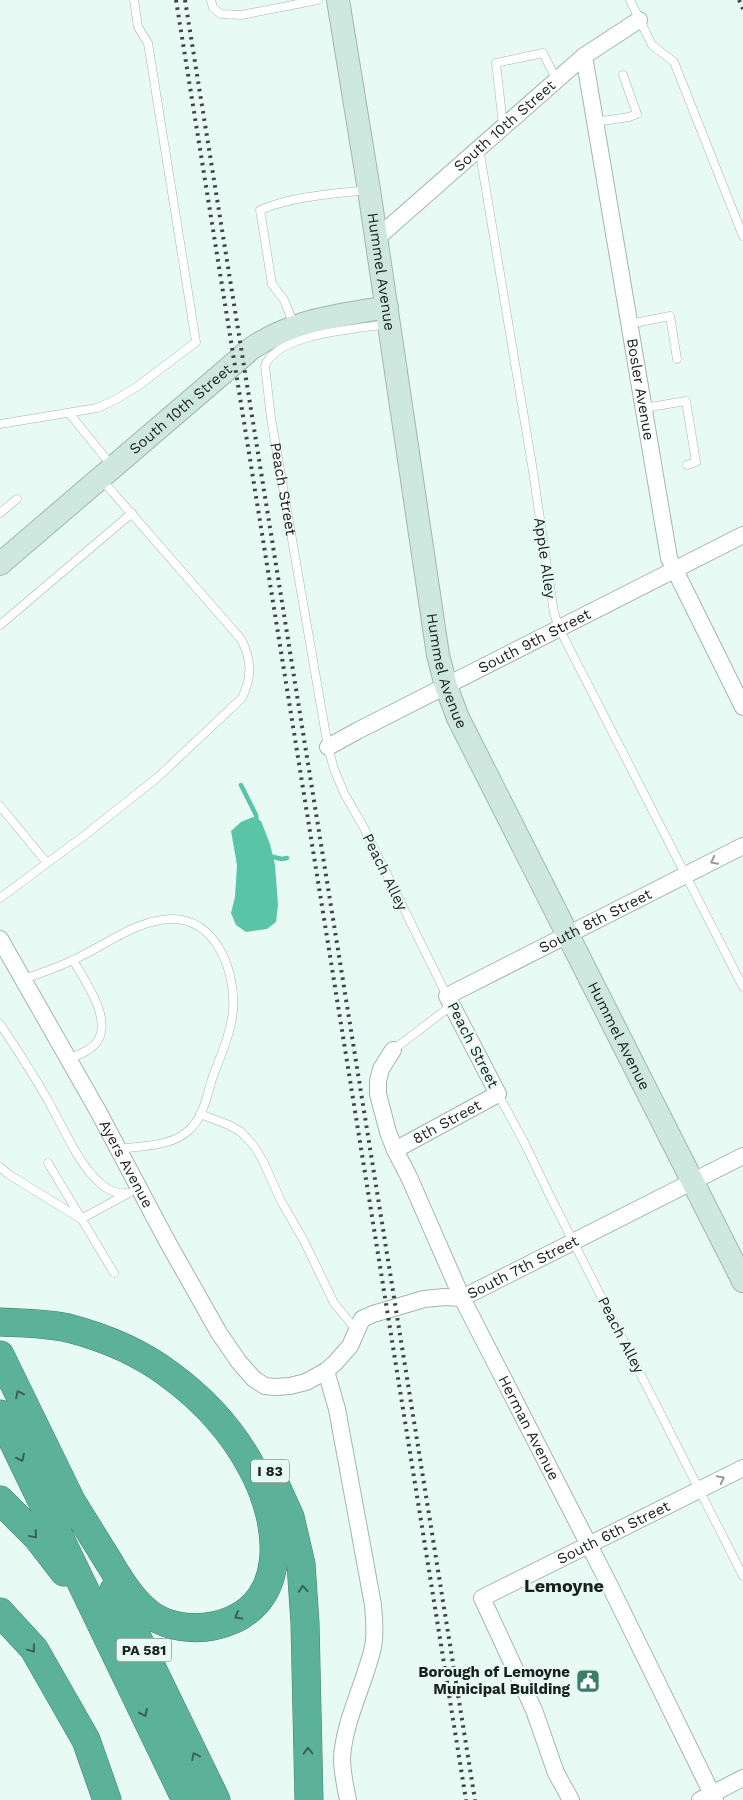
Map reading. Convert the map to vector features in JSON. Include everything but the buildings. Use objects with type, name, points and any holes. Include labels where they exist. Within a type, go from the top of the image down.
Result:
[{"type":"highway","name":"I 83","points":[[0,1306],[64,1312],[98,1321],[128,1333],[168,1354],[203,1381],[228,1407],[259,1449],[290,1517],[301,1564],[305,1623],[309,1800]]},
{"type":"highway","points":[[0,1322],[36,1323],[67,1328],[122,1347],[169,1374],[212,1412],[238,1445],[252,1468],[264,1495],[271,1520],[275,1547],[274,1568],[269,1583],[256,1602],[242,1614],[221,1624],[204,1628],[186,1628],[152,1616],[130,1597],[71,1501]]},
{"type":"highway","name":"PA 581","points":[[0,1354],[216,1800]]},
{"type":"highway","name":"PA 581","points":[[0,1414],[124,1669]]},
{"type":"highway","points":[[0,1500],[37,1537],[65,1573],[124,1669],[186,1800]]},
{"type":"highway","points":[[0,1612],[34,1649],[86,1740],[107,1800]]},
{"type":"main road","name":"Hummel Avenue","points":[[338,0],[370,190],[438,655],[446,686],[458,718],[743,1281]]},
{"type":"main road","name":"South 10th Street","points":[[0,564],[252,348],[269,337],[294,326],[319,319],[388,316]]},
{"type":"street","name":"South 10th Street","points":[[377,238],[584,56],[639,20]]},
{"type":"street","name":"Bosler Avenue","points":[[584,56],[669,558],[743,707]]},
{"type":"street","name":"South 9th Street","points":[[328,747],[743,535]]},
{"type":"street","name":"South 8th Street","points":[[449,1000],[567,934],[743,846]]},
{"type":"street","name":"Ayers Avenue","points":[[0,939],[98,1111],[117,1149],[133,1191],[219,1333],[239,1362],[260,1383]]},
{"type":"street","name":"Peach Street","points":[[449,1000],[498,1094]]},
{"type":"street","name":"Herman Avenue","points":[[393,1050],[381,1069],[378,1081],[378,1094],[395,1150],[409,1177],[462,1298],[658,1681],[709,1798]]},
{"type":"street","name":"8th Street","points":[[395,1150],[498,1094]]},
{"type":"street","name":"South 7th Street","points":[[260,1383],[275,1387],[306,1382],[326,1371],[350,1346],[362,1319],[424,1299],[462,1298],[743,1156]]},
{"type":"street","points":[[326,1371],[337,1409],[374,1605],[375,1630],[373,1646],[366,1674],[345,1737],[342,1758],[348,1800]]},
{"type":"street","name":"South 6th Street","points":[[571,1800],[556,1773],[534,1710],[482,1598],[743,1468]]},
{"type":"street","points":[[709,1798],[743,1778]]},
{"type":"lane","points":[[0,424],[97,408],[138,386],[196,342],[148,43],[138,27],[134,0]]},
{"type":"lane","points":[[211,0],[213,8],[221,14],[241,15],[318,0]]},
{"type":"lane","points":[[630,0],[652,45],[674,62],[743,236]]},
{"type":"lane","points":[[504,127],[496,64],[543,54],[557,81]]},
{"type":"lane","points":[[595,122],[637,114],[623,75]]},
{"type":"lane","name":"Apple Alley","points":[[479,148],[527,436],[554,613],[559,628],[743,987]]},
{"type":"lane","points":[[294,326],[284,300],[272,284],[260,210],[279,203],[322,195],[370,190]]},
{"type":"lane","name":"Peach Street","points":[[328,747],[271,418],[265,366],[272,354],[298,340],[388,316]]},
{"type":"lane","points":[[630,324],[670,316],[677,359]]},
{"type":"lane","points":[[644,408],[686,401],[696,462],[687,464]]},
{"type":"lane","points":[[0,898],[85,835],[158,777],[242,698],[248,686],[250,673],[250,660],[241,640],[132,513],[69,413]]},
{"type":"lane","points":[[0,513],[17,499]]},
{"type":"lane","points":[[0,625],[132,513]]},
{"type":"lane","name":"Peach Alley","points":[[328,747],[334,769],[344,793],[364,828],[449,1000]]},
{"type":"lane","points":[[0,806],[47,863]]},
{"type":"lane","points":[[24,979],[73,960],[130,930],[170,919],[185,920],[198,925],[216,942],[224,957],[230,978],[234,995],[233,1012],[229,1030],[200,1114],[189,1130],[180,1137],[165,1142],[117,1149]]},
{"type":"lane","points":[[69,1059],[92,1048],[101,1034],[102,1022],[92,993],[73,960]]},
{"type":"lane","points":[[393,1050],[449,1000]]},
{"type":"lane","points":[[0,1024],[40,1085],[83,1163],[93,1176],[107,1188],[119,1194],[133,1191]]},
{"type":"lane","name":"Peach Alley","points":[[498,1094],[743,1576]]},
{"type":"lane","points":[[200,1114],[229,1125],[241,1132],[254,1146],[334,1303],[357,1331]]},
{"type":"lane","points":[[48,1163],[114,1273]]},
{"type":"lane","points":[[0,1167],[8,1174],[81,1219]]},
{"type":"lane","points":[[81,1219],[133,1191]]},
{"type":"shaded area","points":[[253,817],[261,821],[270,844],[275,865],[278,905],[276,922],[267,929],[246,932],[236,925],[231,913],[235,897],[237,865],[231,831],[241,822]]},
{"type":"waterway","points":[[241,785],[256,815],[257,823]]},
{"type":"waterway","points":[[269,856],[282,859],[287,858]]},
{"type":"railway","points":[[176,0],[466,1800]]},
{"type":"railway","points":[[185,0],[475,1800]]},
{"type":"railway","points":[[739,0],[743,9]]},
{"type":"place","name":"Borough of Lemoyne Municipal Building","points":[[588,1681]]},
{"type":"district","name":"Lemoyne","points":[[564,1585]]}]
